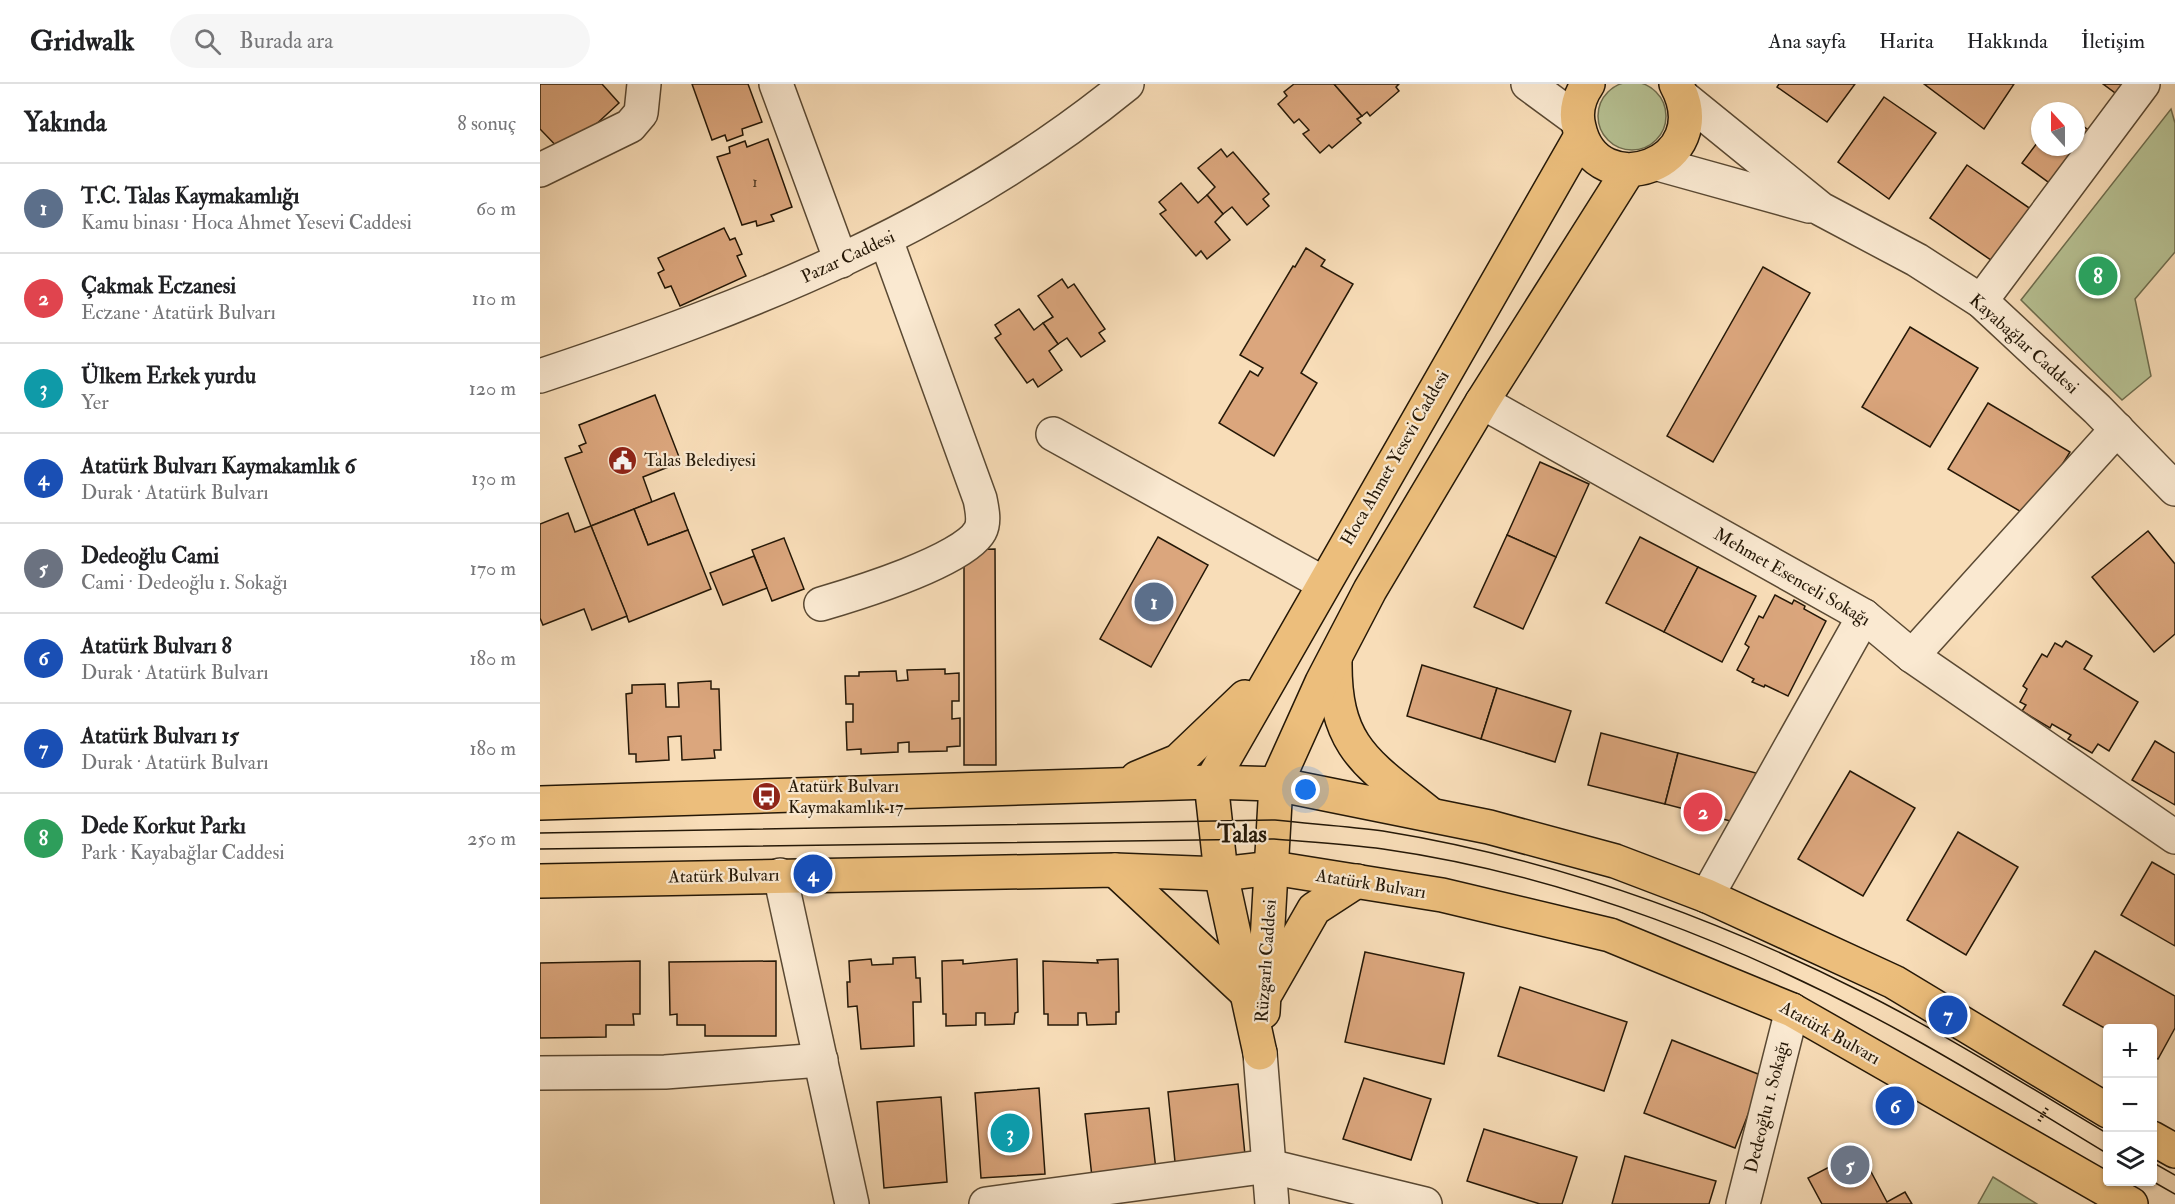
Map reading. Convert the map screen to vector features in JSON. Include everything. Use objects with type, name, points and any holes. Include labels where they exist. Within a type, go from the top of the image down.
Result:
[{"type":"main road","name":"Hoca Ahmet Yesevi Caddesi","points":[[1211,782],[1579,128],[1578,105],[1588,84]]},
{"type":"main road","points":[[1276,784],[1335,657],[1370,590],[1482,402],[1643,167],[1670,154],[1680,142],[1685,128],[1686,112],[1682,88]]},
{"type":"main road","points":[[1579,128],[1599,160],[1643,167]]},
{"type":"main road","points":[[1122,785],[1178,761],[1235,709],[1290,642]]},
{"type":"main road","points":[[1335,657],[1335,690],[1345,730],[1366,763],[1436,819]]},
{"type":"main road","points":[[540,803],[1211,782],[1276,784],[1436,819],[1489,827],[1615,861],[1707,896],[1894,982],[2103,1107]]},
{"type":"main road","name":"Rüzgarlı Caddesi","points":[[1211,782],[1221,874],[1256,996]]},
{"type":"main road","name":"Rüzgarlı Caddesi","points":[[1260,1053],[1256,996],[1273,868],[1276,784]]},
{"type":"main road","name":"Atatürk Bulvarı","points":[[540,881],[1115,870],[1221,874],[1273,868],[1442,895],[1610,935],[1792,1010],[2131,1204]]},
{"type":"main road","points":[[1115,870],[1256,996],[1314,909],[1357,881]]},
{"type":"main road","points":[[2157,1141],[2175,1151]]},
{"type":"street","points":[[540,170],[630,126],[641,113],[644,84]]},
{"type":"street","points":[[776,84],[842,261]]},
{"type":"street","name":"Pazar Caddesi","points":[[541,375],[718,313],[886,240],[959,202],[1014,168],[1067,132],[1127,84]]},
{"type":"street","points":[[1528,84],[1579,128]]},
{"type":"street","points":[[1981,301],[2143,84]]},
{"type":"street","name":"Kayabağlar Caddesi","points":[[1682,88],[1821,209],[1917,260],[1981,301],[2012,328],[2175,489]]},
{"type":"street","name":"Kayabağlar Caddesi","points":[[1643,167],[1821,209]]},
{"type":"street","points":[[820,604],[939,561],[972,542],[981,530],[983,516],[980,499],[886,240]]},
{"type":"street","name":"Mehmet Esenceli Sokağı","points":[[1482,402],[1864,616],[1912,656],[2175,837]]},
{"type":"street","points":[[1912,656],[2116,429]]},
{"type":"street","points":[[1053,434],[1323,583]]},
{"type":"street","points":[[1707,896],[1864,616]]},
{"type":"street","points":[[780,875],[852,1204]]},
{"type":"street","name":"Dedeoğlu 1. Sokağı","points":[[1743,1204],[1792,1010]]},
{"type":"street","name":"Rüzgarlı Caddesi","points":[[1260,1053],[1272,1204]]},
{"type":"street","points":[[540,1073],[665,1072],[821,1060]]},
{"type":"street","points":[[986,1204],[1269,1166],[1425,1204]]},
{"type":"path","points":[[2024,1143],[2063,1084]]},
{"type":"green space","points":[[1632,82],[1645,85],[1656,92],[1663,103],[1666,116],[1663,129],[1656,140],[1645,147],[1632,150],[1619,147],[1608,140],[1601,129],[1598,116],[1601,103],[1608,92],[1619,85]]},
{"type":"green space","points":[[2171,109],[2175,123],[2175,252],[2135,299],[2151,376],[2122,400],[2021,300]]},
{"type":"green space","points":[[1993,1177],[2037,1204],[1978,1204]]},
{"type":"building","points":[[540,84],[602,84],[619,103],[564,154],[540,129]]},
{"type":"building","points":[[692,84],[748,84],[762,122],[742,129],[743,135],[727,141],[725,135],[712,140]]},
{"type":"building","points":[[1294,84],[1334,84],[1362,116],[1357,119],[1361,123],[1332,148],[1329,145],[1320,153],[1303,134],[1309,130],[1299,119],[1294,123],[1278,104],[1287,96],[1284,92]]},
{"type":"building","points":[[1334,84],[1399,84],[1396,87],[1399,91],[1370,116],[1367,112],[1362,116]]},
{"type":"building","points":[[1779,84],[1855,84],[1827,122],[1777,87]]},
{"type":"building","points":[[1924,84],[2014,84],[1984,129]]},
{"type":"building","points":[[2103,84],[2138,84],[2126,101]]},
{"type":"building","points":[[1884,97],[1936,133],[1889,199],[1838,162]]},
{"type":"building","points":[[2085,128],[2098,137],[2085,155]]},
{"type":"building","points":[[768,139],[792,207],[771,215],[774,221],[757,226],[756,221],[742,225],[717,157],[730,153],[729,147],[745,141],[747,147]]},
{"type":"building","points":[[1221,149],[1227,157],[1233,152],[1269,194],[1263,199],[1269,206],[1247,225],[1232,207],[1223,214],[1207,195],[1215,187],[1198,168]]},
{"type":"building","points":[[2031,151],[2031,156],[2084,156],[2059,190],[2022,163]]},
{"type":"building","points":[[1967,165],[2038,214],[2001,267],[1930,218]]},
{"type":"building","points":[[1181,183],[1198,203],[1207,195],[1223,214],[1215,222],[1230,240],[1207,259],[1201,251],[1196,256],[1160,214],[1166,210],[1159,202]]},
{"type":"building","points":[[724,228],[730,240],[735,238],[742,254],[737,256],[746,276],[680,306],[671,286],[665,288],[658,273],[664,270],[658,258]]},
{"type":"building","points":[[1306,248],[1325,260],[1321,266],[1353,284],[1301,373],[1317,383],[1274,456],[1219,423],[1250,371],[1258,376],[1263,368],[1240,355]]},
{"type":"building","points":[[1763,267],[1810,293],[1713,462],[1667,436]]},
{"type":"building","points":[[1062,279],[1068,288],[1074,284],[1105,329],[1099,333],[1105,341],[1081,357],[1067,338],[1058,344],[1043,323],[1053,317],[1038,296]]},
{"type":"building","points":[[1019,309],[1034,330],[1043,323],[1058,344],[1049,351],[1062,370],[1038,387],[1033,379],[1027,383],[995,338],[1001,334],[995,325]]},
{"type":"building","points":[[1910,327],[1978,368],[1930,447],[1862,407]]},
{"type":"building","name":"Talas Belediyesi","points":[[655,395],[681,462],[643,477],[652,502],[591,526],[565,458],[582,452],[579,446],[586,443],[579,425]]},
{"type":"building","points":[[1988,403],[2070,452],[2030,517],[1948,469]]},
{"type":"building","points":[[1540,462],[1589,484],[1556,557],[1507,535]]},
{"type":"building","name":"Talas Belediyesi","points":[[674,493],[688,530],[648,545],[634,509]]},
{"type":"building","points":[[634,509],[648,545],[688,530],[711,589],[629,622],[591,526]]},
{"type":"building","points":[[568,513],[575,532],[591,526],[627,616],[592,630],[584,609],[543,625],[540,618],[540,524]]},
{"type":"building","points":[[2148,531],[2175,564],[2175,634],[2154,652],[2092,577]]},
{"type":"building","points":[[1507,535],[1556,557],[1523,629],[1474,607]]},
{"type":"building","points":[[1158,537],[1208,565],[1151,667],[1100,639]]},
{"type":"building","points":[[1640,537],[1698,567],[1664,632],[1606,603]]},
{"type":"building","points":[[784,538],[804,589],[772,601],[752,550]]},
{"type":"building","points":[[995,549],[996,765],[964,765],[964,550]]},
{"type":"building","points":[[754,556],[767,588],[723,605],[710,573]]},
{"type":"building","points":[[1698,567],[1756,596],[1722,662],[1664,632]]},
{"type":"building","points":[[1775,595],[1792,604],[1794,600],[1805,606],[1804,609],[1826,621],[1788,696],[1765,685],[1764,687],[1752,682],[1754,679],[1737,670],[1749,647],[1745,644],[1759,616],[1763,618]]},
{"type":"building","points":[[2066,641],[2092,656],[2084,669],[2138,702],[2109,751],[2098,744],[2092,753],[2068,739],[2071,735],[2052,724],[2050,728],[2022,711],[2026,705],[2020,702],[2027,689],[2023,686],[2042,654],[2047,657],[2055,643],[2062,647]]},
{"type":"building","points":[[1422,665],[1497,688],[1481,739],[1407,716]]},
{"type":"building","points":[[945,669],[945,674],[959,673],[959,701],[952,701],[952,719],[960,718],[960,746],[947,747],[947,751],[909,752],[909,742],[898,743],[898,752],[861,754],[861,749],[847,750],[846,722],[853,722],[853,704],[846,704],[845,676],[859,676],[859,672],[896,671],[897,681],[908,680],[907,670]]},
{"type":"building","points":[[711,681],[711,689],[719,689],[721,750],[714,750],[715,758],[682,760],[681,736],[668,737],[669,760],[636,762],[636,754],[629,754],[626,694],[632,693],[632,685],[665,684],[666,707],[679,707],[678,683]]},
{"type":"building","points":[[1497,688],[1571,711],[1555,762],[1481,739]]},
{"type":"building","points":[[1601,733],[1678,753],[1665,804],[1588,785]]},
{"type":"building","points":[[2155,741],[2175,753],[2175,805],[2132,780]]},
{"type":"building","points":[[1678,753],[1756,773],[1742,824],[1665,804]]},
{"type":"building","points":[[1850,771],[1915,808],[1863,896],[1798,859]]},
{"type":"building","points":[[1958,832],[2018,867],[1966,955],[1907,920]]},
{"type":"building","points":[[2152,862],[2175,875],[2175,946],[2121,915]]},
{"type":"building","points":[[2095,951],[2175,996],[2175,1028],[2158,1059],[2157,1024],[2103,1024],[2103,1027],[2063,1005]]},
{"type":"building","points":[[1365,952],[1464,973],[1444,1064],[1345,1042]]},
{"type":"building","points":[[915,957],[916,978],[920,978],[921,1002],[913,1002],[914,1046],[861,1049],[857,1006],[848,1007],[849,961],[871,959],[872,965],[893,964],[893,958]]},
{"type":"building","points":[[1017,959],[1018,1012],[1015,1013],[1014,1024],[985,1025],[985,1013],[976,1013],[976,1025],[946,1026],[946,1014],[943,1014],[942,961],[963,960],[963,964]]},
{"type":"building","points":[[1118,959],[1119,1012],[1116,1012],[1116,1024],[1087,1025],[1086,1013],[1078,1013],[1078,1025],[1048,1025],[1048,1014],[1044,1014],[1043,961],[1098,963],[1097,960]]},
{"type":"building","points":[[640,961],[640,1014],[633,1014],[634,1025],[606,1025],[606,1037],[540,1038],[540,963]]},
{"type":"building","points":[[776,961],[776,1036],[705,1036],[705,1025],[677,1025],[677,1014],[670,1015],[669,962]]},
{"type":"building","points":[[1520,987],[1627,1022],[1604,1091],[1498,1056]]},
{"type":"building","points":[[1672,1040],[1763,1076],[1735,1148],[1644,1113]]},
{"type":"building","points":[[1364,1078],[1431,1099],[1411,1160],[1343,1139]]},
{"type":"building","points":[[1238,1084],[1245,1155],[1175,1162],[1168,1092]]},
{"type":"building","points":[[1039,1088],[1045,1174],[981,1178],[975,1093]]},
{"type":"building","points":[[941,1097],[947,1182],[884,1188],[877,1102]]},
{"type":"building","points":[[1149,1108],[1156,1170],[1092,1177],[1085,1114]]},
{"type":"building","points":[[1484,1129],[1577,1157],[1562,1204],[1540,1204],[1467,1181]]},
{"type":"building","points":[[1860,1151],[1887,1202],[1905,1192],[1912,1204],[1822,1204],[1808,1178]]},
{"type":"building","points":[[1625,1156],[1716,1181],[1709,1204],[1612,1204]]},
{"type":"tram line","points":[[540,833],[1275,820],[1383,831],[1445,843],[1567,873],[1687,914],[1746,938],[1892,1007],[2105,1132]]},
{"type":"tram line","points":[[540,849],[1274,839],[1369,847],[1452,861],[1587,896],[1654,919],[1785,973],[1909,1036],[2103,1151]]},
{"type":"tram line","points":[[2157,1165],[2175,1175]]},
{"type":"tram line","points":[[2157,1184],[2175,1194]]},
{"type":"place","name":"Dede Korkut Parkı","points":[[2098,276]]},
{"type":"place","name":"Talas Belediyesi","points":[[623,460]]},
{"type":"place","name":"T.C. Talas Kaymakamlığı","points":[[1154,602]]},
{"type":"place","name":"Atatürk Bulvarı Kaymakamlık 17","points":[[767,796]]},
{"type":"place","name":"Çakmak Eczanesi","points":[[1703,812]]},
{"type":"place","name":"Atatürk Bulvarı Kaymakamlık 6","points":[[813,874]]},
{"type":"place","name":"Atatürk Bulvarı 15","points":[[1948,1015]]},
{"type":"place","name":"Atatürk Bulvarı 8","points":[[1895,1106]]},
{"type":"place","name":"Ülkem Erkek yurdu","points":[[1010,1133]]},
{"type":"place","name":"Dedeoğlu Cami","points":[[1850,1165]]},
{"type":"district","name":"Talas","points":[[1242,834]]}]
